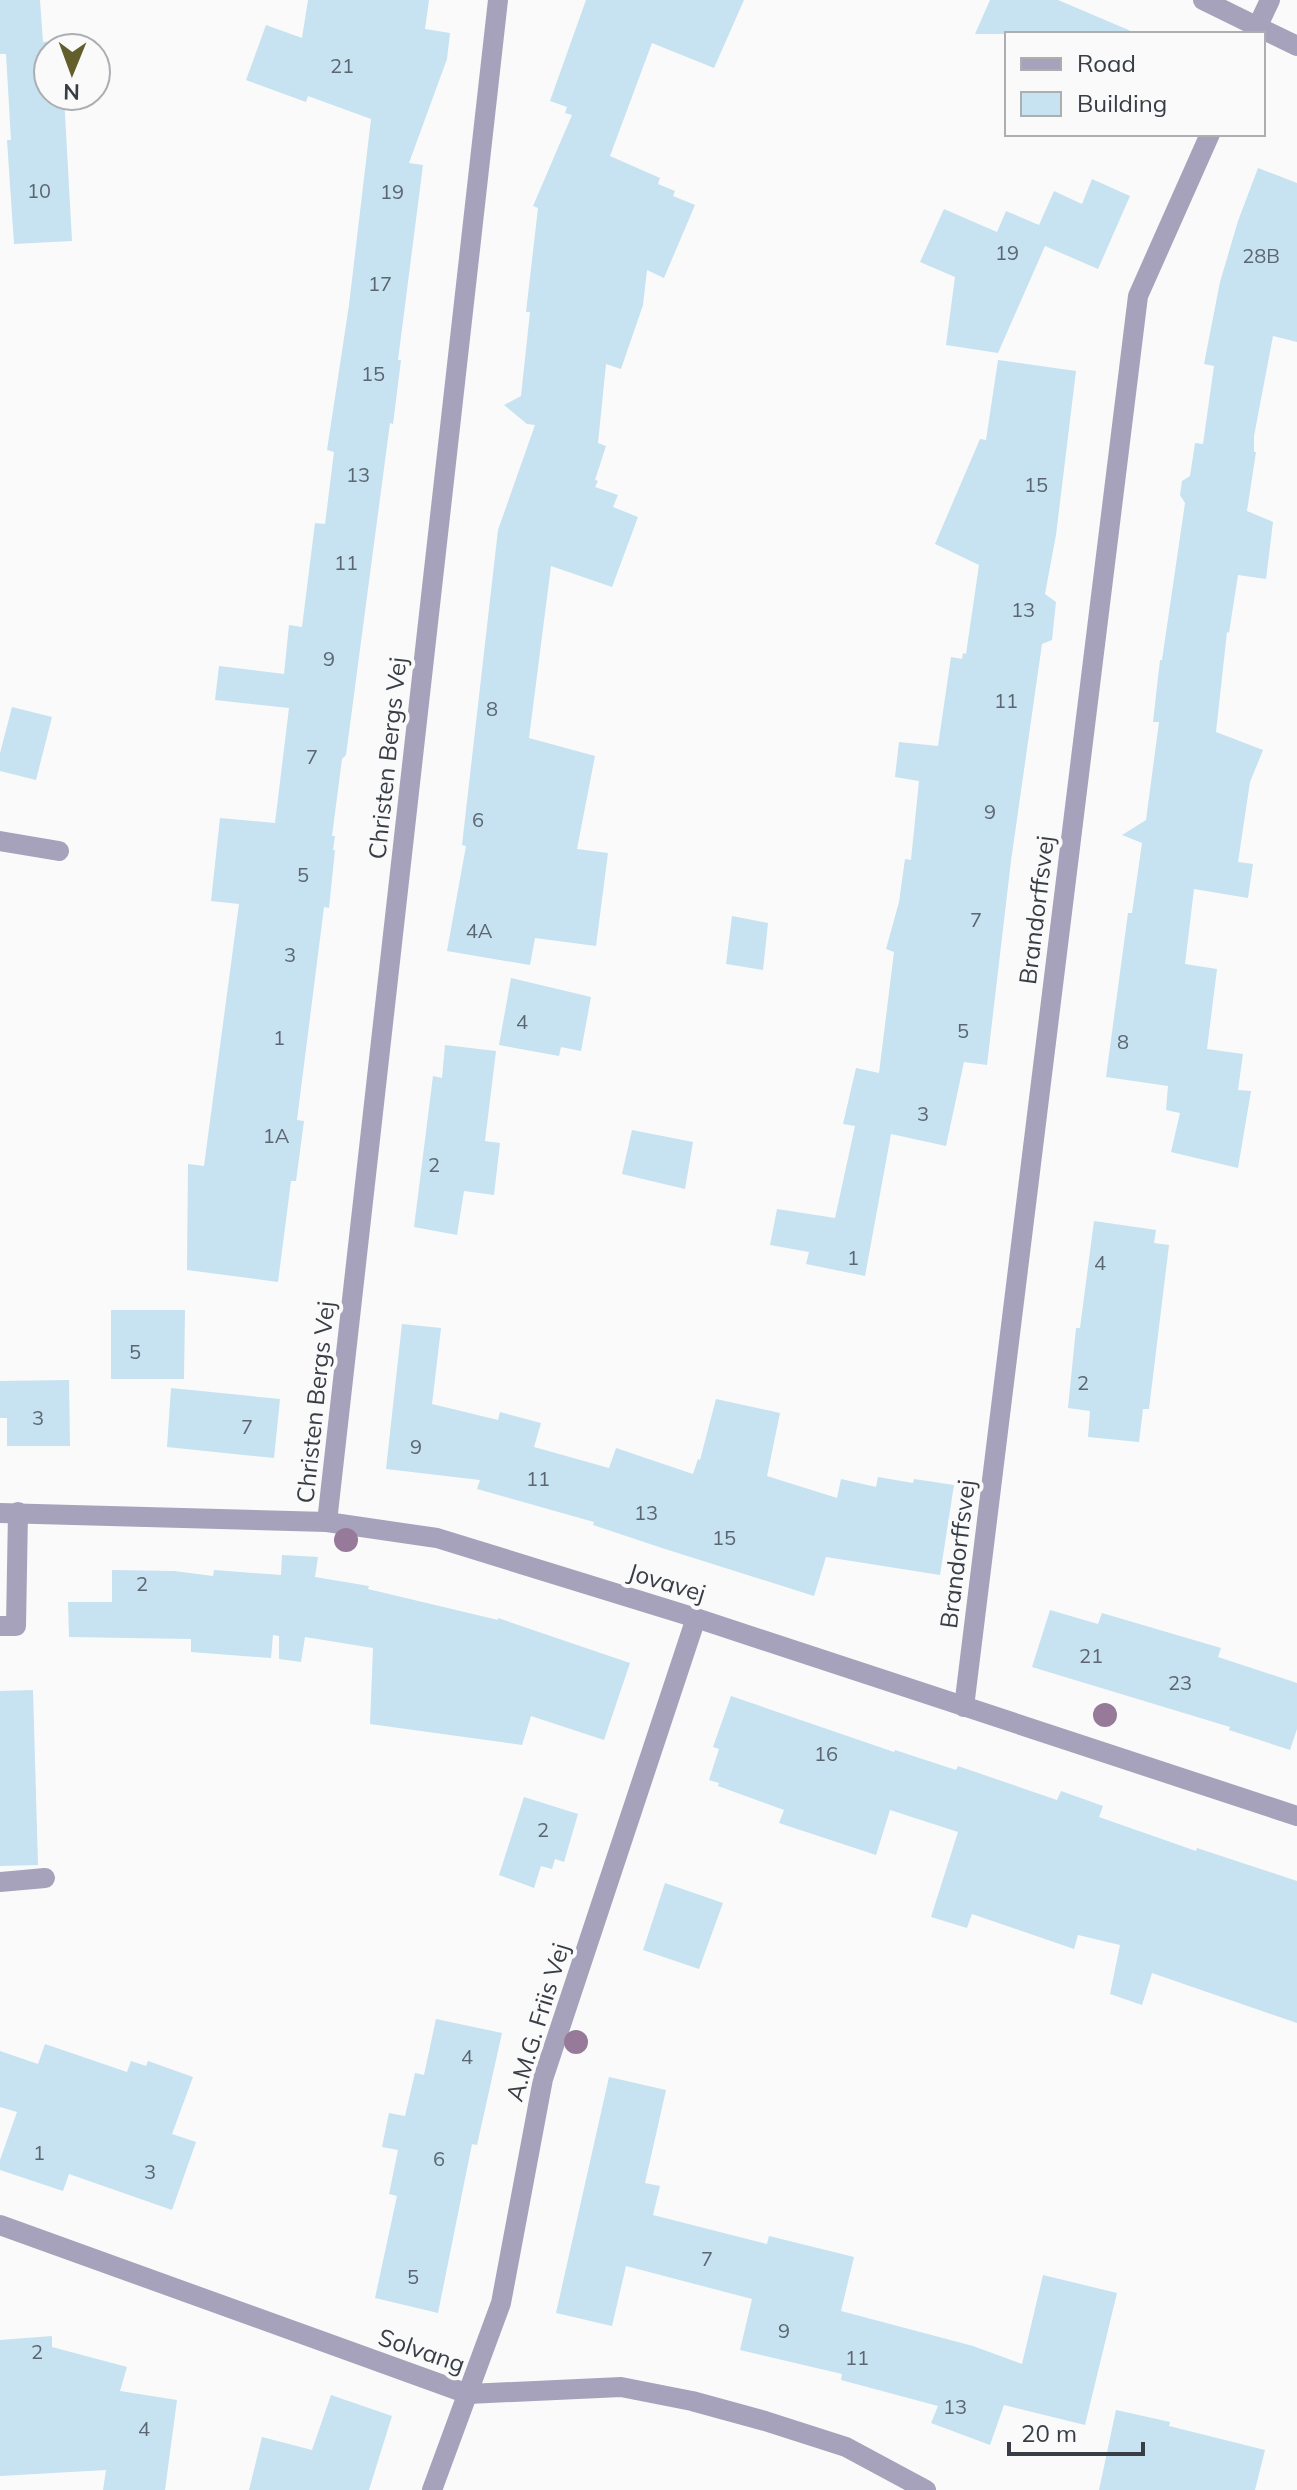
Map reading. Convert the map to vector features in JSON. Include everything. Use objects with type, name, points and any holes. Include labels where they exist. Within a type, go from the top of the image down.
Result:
[{"type":"street","name":"Christen Bergs Vej","points":[[327,1522],[498,0]]},
{"type":"street","points":[[1203,0],[1256,30],[1270,0]]},
{"type":"street","points":[[1265,34],[1297,46]]},
{"type":"street","name":"Brandorffsvej","points":[[964,1707],[1138,296],[1209,136]]},
{"type":"street","points":[[0,841],[59,851]]},
{"type":"street","name":"Jovavej","points":[[9,1513],[327,1522],[437,1538],[696,1618],[1297,1816]]},
{"type":"street","points":[[0,1626],[16,1626],[9,1513]]},
{"type":"street","name":"A.M.G. Friis Vej","points":[[432,2490],[501,2303],[543,2079],[696,1618]]},
{"type":"street","points":[[0,1882],[45,1878]]},
{"type":"street","name":"Solvang","points":[[0,2225],[468,2394],[621,2387],[692,2401],[846,2447],[926,2490]]},
{"type":"building","points":[[0,0],[40,0],[42,32],[32,32],[32,112],[65,112],[72,241],[14,244],[7,140],[11,140],[6,54],[0,54]]},
{"type":"building","points":[[308,0],[429,0],[425,29],[450,33],[447,59],[409,163],[423,165],[398,360],[401,360],[346,755],[342,759],[332,836],[335,836],[335,850],[329,908],[324,907],[297,1120],[304,1121],[296,1181],[291,1181],[278,1282],[187,1270],[188,1164],[204,1166],[239,904],[211,901],[220,818],[275,823],[289,708],[215,700],[219,666],[284,674],[289,625],[302,627],[315,523],[325,524],[334,452],[327,450],[349,305],[371,119],[308,96],[306,102],[246,80],[266,25],[302,38]]},
{"type":"building","points":[[586,0],[744,0],[714,68],[652,43],[610,156],[660,178],[658,184],[675,191],[673,196],[695,205],[664,278],[647,270],[643,305],[621,369],[606,364],[598,443],[606,446],[595,487],[618,495],[613,507],[638,517],[612,587],[551,566],[529,738],[595,756],[577,849],[608,853],[596,946],[535,938],[530,965],[447,951],[466,846],[462,845],[498,530],[535,425],[527,424],[504,405],[521,396],[530,312],[526,312],[538,208],[533,206],[572,115],[565,113],[567,107],[550,101]]},
{"type":"building","points":[[990,0],[1058,0],[1133,32],[1005,32],[975,34]]},
{"type":"building","points":[[1258,168],[1297,183],[1297,342],[1273,336],[1254,436],[1256,452],[1247,511],[1273,522],[1266,579],[1238,575],[1227,632],[1216,732],[1263,750],[1250,782],[1238,862],[1253,864],[1248,898],[1194,889],[1185,964],[1217,969],[1207,1049],[1243,1054],[1238,1090],[1251,1091],[1238,1168],[1171,1152],[1180,1113],[1166,1110],[1168,1086],[1106,1077],[1128,913],[1132,913],[1142,843],[1122,835],[1146,820],[1159,722],[1153,722],[1160,660],[1185,503],[1180,495],[1182,481],[1190,476],[1195,443],[1203,444],[1214,366],[1204,364],[1220,282]]},
{"type":"building","points":[[1092,179],[1130,196],[1098,269],[1045,246],[998,353],[946,345],[955,277],[920,262],[944,209],[997,232],[1006,211],[1039,225],[1054,191],[1082,204]]},
{"type":"building","points":[[998,360],[1076,371],[1056,535],[1045,594],[1056,602],[1052,640],[1042,644],[1011,861],[987,1065],[964,1062],[946,1146],[891,1134],[865,1276],[806,1264],[809,1252],[770,1245],[777,1209],[835,1218],[855,1126],[843,1124],[856,1068],[879,1073],[894,952],[886,949],[899,902],[905,859],[911,860],[919,781],[895,777],[899,742],[938,746],[951,657],[962,659],[963,653],[966,654],[979,565],[935,544],[980,439],[986,440]]},
{"type":"building","points":[[12,707],[52,717],[36,780],[0,771],[0,753]]},
{"type":"building","points":[[732,916],[768,923],[763,970],[726,964]]},
{"type":"building","points":[[511,978],[591,997],[581,1051],[561,1047],[559,1056],[499,1045]]},
{"type":"building","points":[[445,1045],[496,1051],[485,1141],[500,1143],[494,1195],[464,1191],[457,1235],[414,1227],[433,1076],[442,1078]]},
{"type":"building","points":[[632,1130],[693,1142],[685,1189],[622,1174]]},
{"type":"building","points":[[1094,1221],[1156,1230],[1154,1243],[1169,1245],[1149,1409],[1143,1409],[1139,1442],[1088,1437],[1090,1411],[1068,1408],[1076,1328],[1080,1328]]},
{"type":"building","points":[[111,1310],[185,1310],[184,1379],[111,1379]]},
{"type":"building","points":[[402,1324],[441,1328],[432,1404],[498,1420],[500,1412],[541,1423],[534,1447],[609,1468],[616,1448],[693,1474],[700,1460],[716,1399],[780,1413],[767,1476],[837,1498],[841,1479],[876,1487],[878,1477],[954,1485],[940,1575],[826,1557],[814,1596],[593,1525],[594,1522],[477,1489],[480,1480],[386,1469]]},
{"type":"building","points":[[69,1380],[70,1446],[7,1446],[7,1418],[0,1418],[0,1381]]},
{"type":"building","points":[[171,1388],[280,1399],[274,1458],[167,1447]]},
{"type":"building","points":[[282,1555],[318,1557],[315,1577],[369,1586],[368,1589],[498,1618],[630,1663],[604,1740],[531,1716],[522,1745],[370,1724],[373,1648],[305,1637],[301,1662],[279,1659],[279,1636],[273,1635],[271,1658],[191,1652],[191,1639],[69,1637],[68,1602],[112,1602],[112,1570],[174,1571],[213,1576],[214,1570],[281,1575]]},
{"type":"building","points":[[1050,1610],[1098,1624],[1102,1613],[1221,1648],[1218,1657],[1297,1683],[1297,1729],[1290,1750],[1229,1730],[1230,1727],[1032,1667]]},
{"type":"building","points":[[33,1690],[38,1865],[0,1866],[0,1691]]},
{"type":"building","points":[[731,1696],[894,1752],[956,1770],[958,1766],[1057,1800],[1061,1791],[1103,1806],[1099,1817],[1196,1851],[1197,1848],[1297,1881],[1297,2023],[1152,1973],[1142,2005],[1110,1994],[1120,1945],[1078,1935],[1074,1949],[972,1914],[967,1928],[931,1917],[958,1832],[890,1810],[876,1855],[779,1823],[784,1810],[709,1780],[719,1749],[713,1747]]},
{"type":"building","points":[[524,1797],[578,1814],[564,1862],[555,1859],[552,1869],[541,1866],[534,1888],[499,1875]]},
{"type":"building","points":[[665,1883],[723,1903],[699,1969],[643,1950]]},
{"type":"building","points":[[436,2019],[502,2033],[477,2145],[472,2144],[438,2313],[375,2298],[397,2196],[389,2194],[398,2150],[382,2147],[389,2113],[405,2116],[415,2073],[424,2075]]},
{"type":"building","points":[[45,2044],[127,2072],[131,2061],[146,2066],[148,2061],[193,2077],[172,2134],[196,2142],[172,2210],[69,2174],[63,2191],[0,2170],[0,2160],[17,2112],[0,2107],[0,2051],[38,2064]]},
{"type":"building","points":[[609,2077],[666,2090],[645,2183],[660,2186],[653,2215],[767,2244],[769,2236],[854,2257],[841,2311],[973,2346],[1022,2364],[1043,2275],[1117,2293],[1085,2425],[1004,2405],[990,2445],[931,2423],[938,2406],[841,2380],[842,2374],[740,2350],[752,2299],[626,2266],[612,2326],[556,2313]]},
{"type":"building","points":[[52,2336],[52,2347],[127,2367],[120,2391],[177,2400],[165,2490],[103,2490],[106,2470],[0,2476],[0,2340]]},
{"type":"building","points":[[331,2395],[392,2416],[369,2490],[249,2490],[262,2437],[312,2450]]},
{"type":"building","points":[[1116,2410],[1170,2422],[1169,2426],[1265,2450],[1255,2490],[1099,2490]]}]
